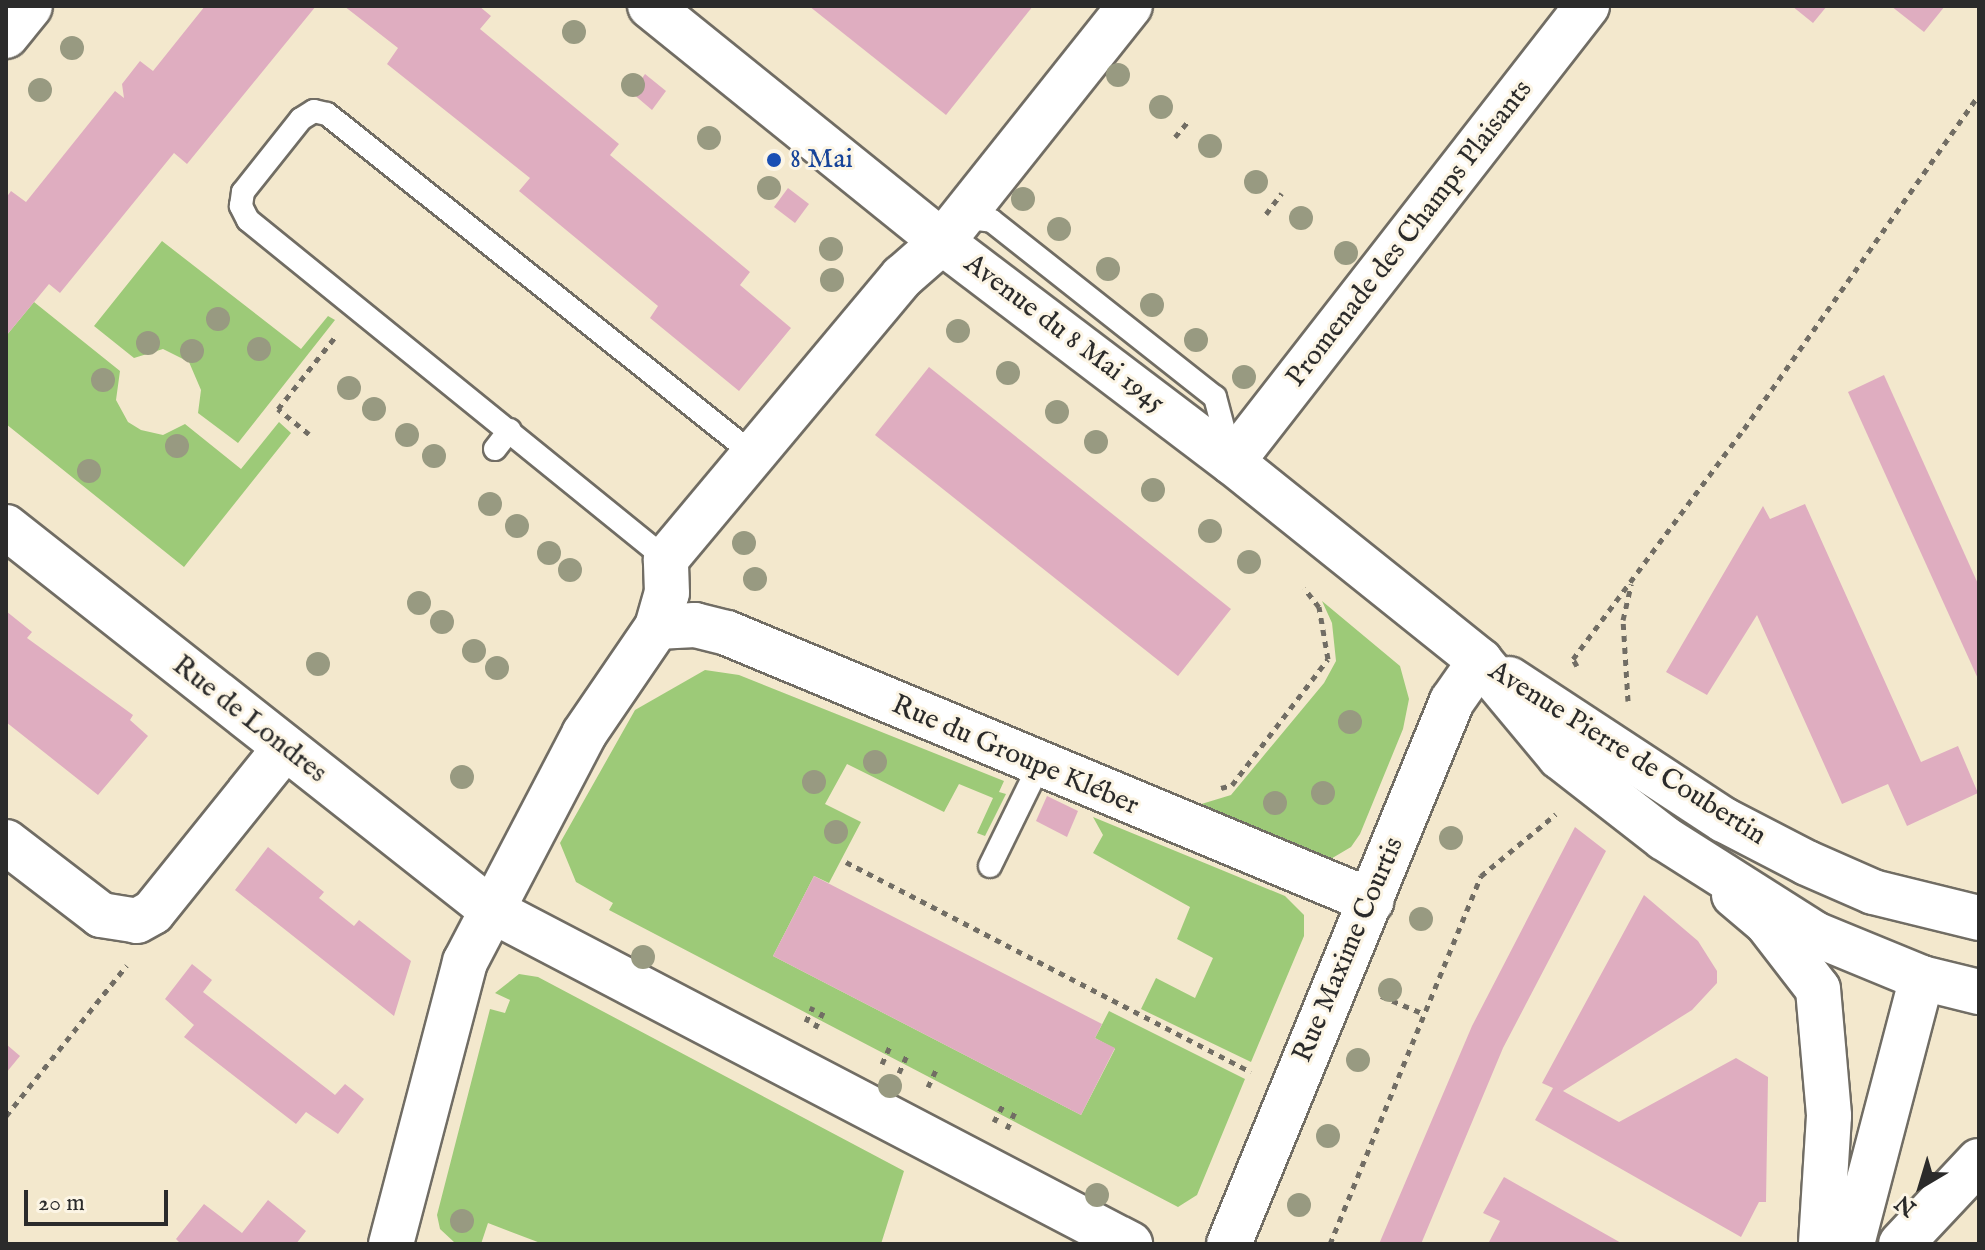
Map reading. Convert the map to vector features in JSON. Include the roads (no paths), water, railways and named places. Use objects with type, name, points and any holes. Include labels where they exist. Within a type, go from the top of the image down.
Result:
[{"type":"street","points":[[6,36],[30,6]]},
{"type":"street","name":"Avenue du 8 Mai 1945","points":[[650,6],[951,230],[1480,661]]},
{"type":"street","points":[[391,1244],[465,962],[584,734],[657,627],[667,593],[666,559],[902,277],[951,230],[1130,6]]},
{"type":"street","name":"Promenade des Champs Plaisants","points":[[1232,462],[1587,6]]},
{"type":"street","name":"Rue de Londres","points":[[6,527],[493,911],[1130,1244]]},
{"type":"street","name":"Rue du Groupe Kléber","points":[[657,627],[695,625],[727,633],[1039,766],[1371,901]]},
{"type":"street","name":"Avenue Pierre de Coubertin","points":[[1480,661],[1560,757],[1664,838],[1815,934],[1922,978],[1979,992]]},
{"type":"street","name":"Avenue Pierre de Coubertin","points":[[1480,661],[1591,728],[1724,820],[1807,863],[1904,901],[1979,918]]},
{"type":"street","name":"Rue Maxime Courtis","points":[[1229,1244],[1452,701],[1480,661]]},
{"type":"street","points":[[6,842],[101,915],[137,921],[153,912],[285,748]]},
{"type":"street","points":[[1664,838],[1767,923],[1818,989],[1829,1116],[1821,1244]]},
{"type":"street","points":[[1818,989],[1853,949],[1904,901]]},
{"type":"street","points":[[1852,1244],[1922,978],[1904,901]]},
{"type":"street","points":[[1901,1244],[1979,1161]]},
{"type":"lane","points":[[666,559],[248,220],[241,206],[243,192],[301,119],[314,111],[327,114],[753,454]]},
{"type":"lane","points":[[951,230],[992,221],[1070,270],[1162,343],[1215,397],[1232,462]]},
{"type":"lane","points":[[495,449],[510,430]]},
{"type":"lane","points":[[990,866],[1039,766]]},
{"type":"place","name":"8 Mai","points":[[774,160]]}]
